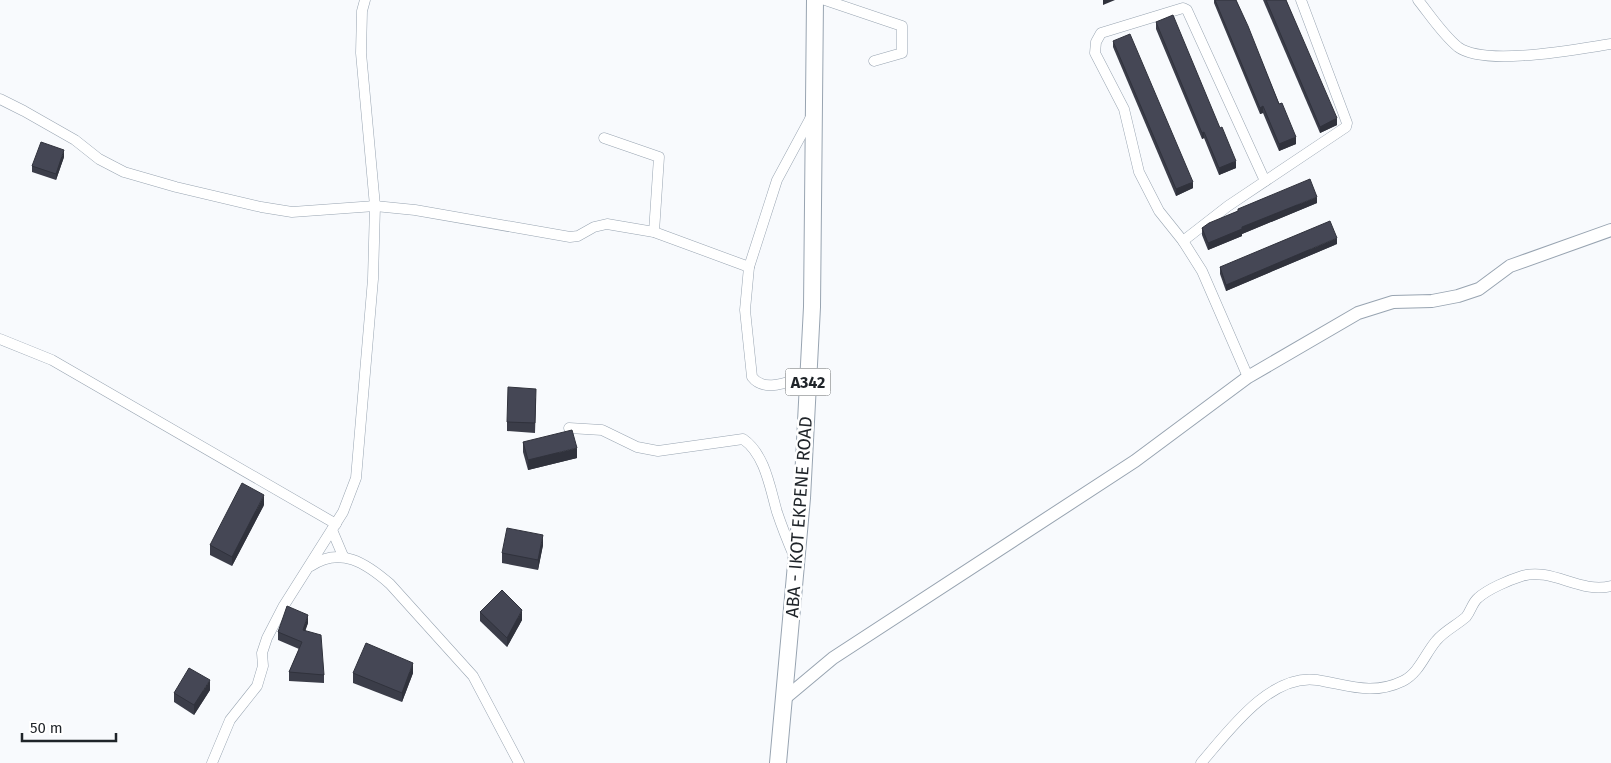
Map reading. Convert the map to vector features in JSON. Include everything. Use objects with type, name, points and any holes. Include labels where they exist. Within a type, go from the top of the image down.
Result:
[{"type":"highway","name":"ABA - IKOT EKPENE ROAD","points":[[778,763],[802,498],[812,306],[812,115],[815,0]]},
{"type":"street","points":[[212,763],[230,720],[257,686],[263,666],[262,652],[266,638],[334,527],[351,496],[356,478],[373,279],[375,206],[361,53],[362,11],[365,0]]},
{"type":"street","points":[[825,0],[902,26],[902,52],[874,61]]},
{"type":"street","points":[[1184,241],[1228,206],[1346,127],[1347,123],[1301,0]]},
{"type":"street","points":[[1418,0],[1458,46],[1475,53],[1511,56],[1544,55],[1611,44]]},
{"type":"street","points":[[1248,377],[1202,271],[1184,241],[1159,211],[1139,172],[1124,109],[1095,53],[1096,42],[1101,33],[1183,8],[1187,10],[1265,181]]},
{"type":"street","points":[[0,100],[58,130],[99,159],[124,172],[176,187],[261,207],[292,212],[375,206],[415,210],[570,237],[578,236],[594,227],[607,224],[654,232],[749,267]]},
{"type":"street","points":[[808,376],[767,386],[761,385],[752,377],[745,310],[749,267],[777,180],[812,115]]},
{"type":"street","points":[[604,138],[659,157],[654,232]]},
{"type":"street","points":[[784,699],[833,658],[1135,461],[1248,377],[1358,313],[1393,302],[1432,301],[1458,296],[1479,289],[1510,266],[1611,230]]},
{"type":"street","points":[[0,339],[60,364],[334,527],[343,556]]},
{"type":"street","points":[[569,428],[602,430],[637,447],[658,451],[743,439],[751,445],[767,476],[778,514],[796,562]]},
{"type":"street","points":[[308,568],[332,556],[343,556],[377,572],[390,584],[473,676],[519,763]]},
{"type":"street","points":[[1201,763],[1240,717],[1272,692],[1293,682],[1316,680],[1363,690],[1401,682],[1412,676],[1437,640],[1466,616],[1477,598],[1520,577],[1541,574],[1591,588],[1611,586]]},
{"type":"building","points":[[1215,0],[1236,0],[1279,104],[1282,103],[1296,137],[1279,144],[1263,106],[1260,108]]},
{"type":"building","points":[[1266,0],[1286,0],[1337,118],[1320,127]]},
{"type":"building","points":[[1173,15],[1220,128],[1222,127],[1236,161],[1219,168],[1204,132],[1202,133],[1156,22]]},
{"type":"building","points":[[1130,34],[1193,182],[1176,189],[1113,41]]},
{"type":"building","points":[[41,142],[64,150],[56,174],[32,166]]},
{"type":"building","points":[[1310,179],[1317,197],[1242,227],[1242,229],[1208,243],[1202,228],[1209,223]]},
{"type":"building","points":[[1330,221],[1337,238],[1226,285],[1220,267]]},
{"type":"building","points":[[508,387],[536,389],[535,423],[507,422]]},
{"type":"building","points":[[572,430],[577,448],[528,460],[523,442]]},
{"type":"building","points":[[242,483],[264,495],[232,557],[210,545]]},
{"type":"building","points":[[507,528],[543,535],[538,560],[502,553]]},
{"type":"building","points":[[502,590],[522,610],[507,638],[480,612]]},
{"type":"building","points":[[287,606],[308,615],[303,630],[321,635],[324,675],[289,672],[302,642],[278,632]]},
{"type":"building","points":[[366,643],[413,663],[402,693],[353,673]]},
{"type":"building","points":[[189,668],[210,680],[194,705],[174,693]]}]
